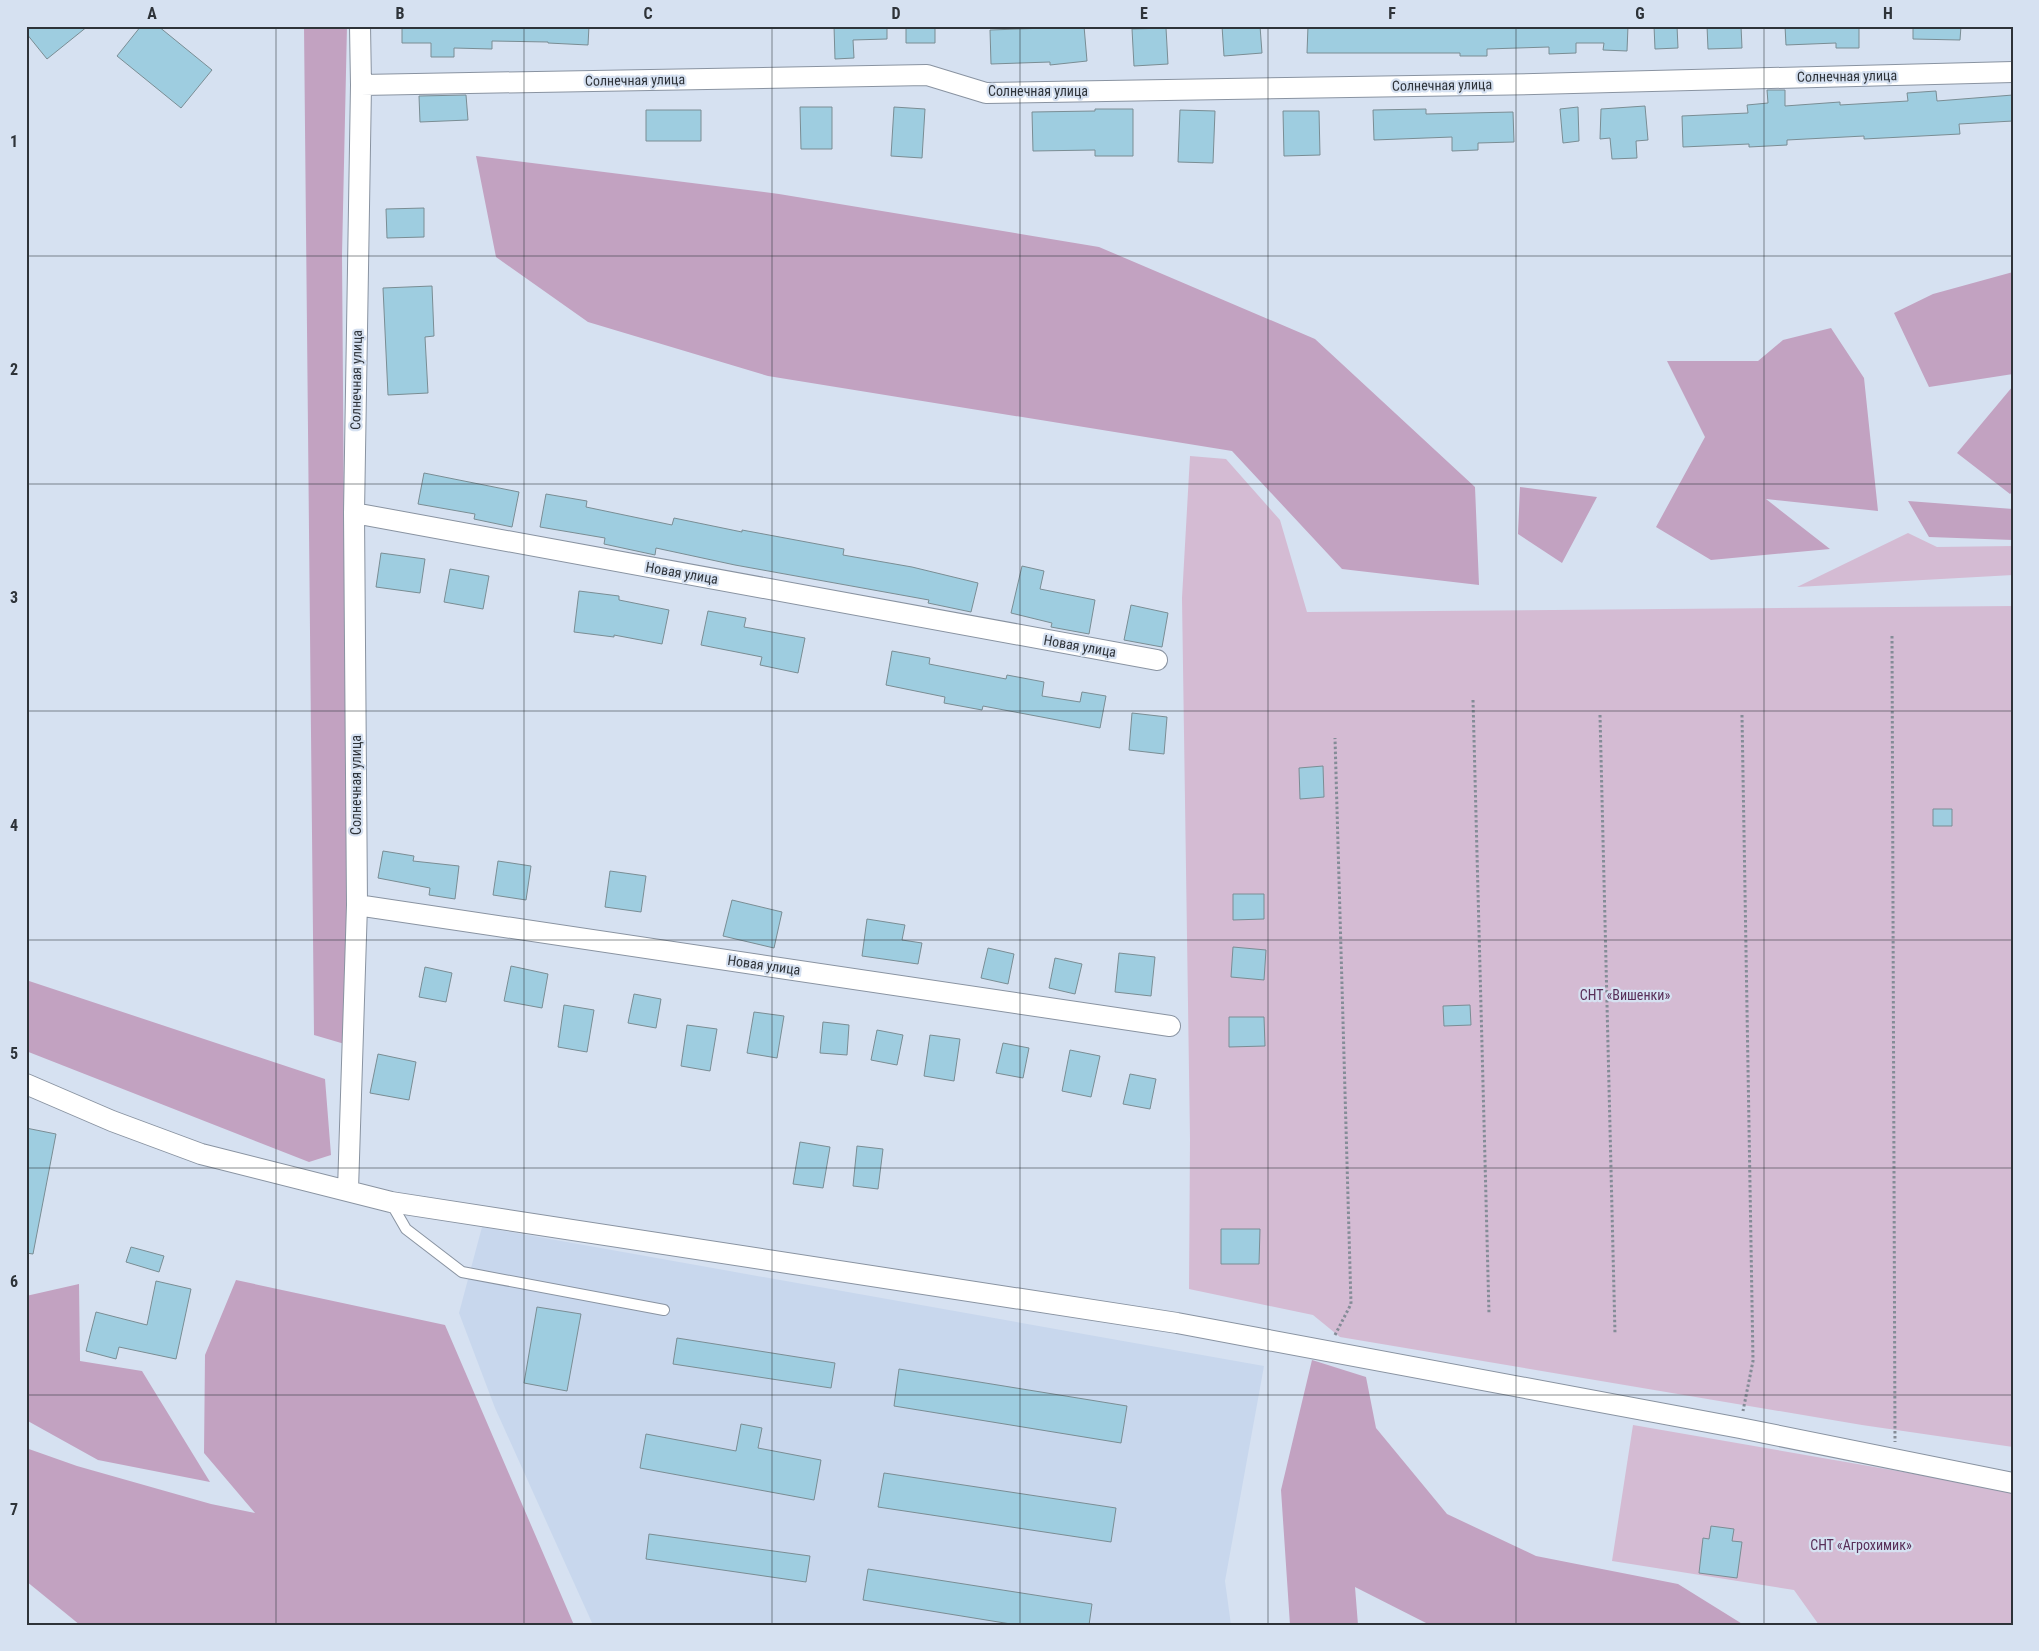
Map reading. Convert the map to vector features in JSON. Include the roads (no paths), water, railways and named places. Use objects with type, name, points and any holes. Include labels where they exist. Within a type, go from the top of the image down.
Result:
[{"type":"street","points":[[360,26],[361,85]]},
{"type":"street","name":"Солнечная улица","points":[[348,1190],[357,905],[354,513],[361,85],[927,75],[986,93],[1524,84],[2013,72]]},
{"type":"street","name":"Новая улица","points":[[354,513],[1157,660]]},
{"type":"street","name":"Новая улица","points":[[357,905],[1170,1026]]},
{"type":"street","points":[[26,1084],[112,1121],[201,1154],[391,1202],[1167,1322],[1740,1428],[2013,1483]]},
{"type":"lane","points":[[391,1202],[406,1229],[462,1272],[664,1310]]},
{"type":"park label","name":"СНТ «Вишенки»","points":[[1625,995]]},
{"type":"park label","name":"СНТ «Агрохимик»","points":[[1861,1545]]}]
